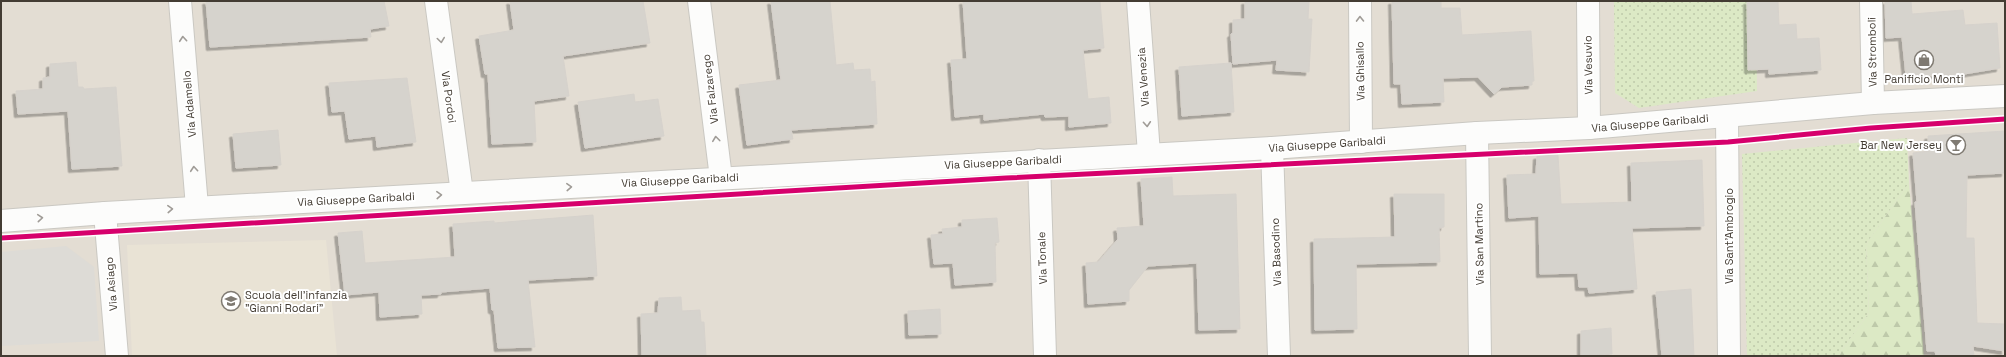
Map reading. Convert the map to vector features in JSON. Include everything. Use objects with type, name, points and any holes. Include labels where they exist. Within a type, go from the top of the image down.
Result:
[{"type":"street","name":"Via Adamello","points":[[180,1],[197,207]]},
{"type":"street","name":"Via Pordoi","points":[[436,1],[462,193]]},
{"type":"street","name":"Via Falzarego","points":[[699,1],[720,178]]},
{"type":"street","name":"Via Venezia","points":[[1138,1],[1149,154]]},
{"type":"street","name":"Via Ghisallo","points":[[1360,1],[1361,142]]},
{"type":"street","name":"Via Vesuvio","points":[[1588,1],[1589,128]]},
{"type":"street","name":"Via Stromboli","points":[[1870,1],[1873,103]]},
{"type":"street","name":"Via Giuseppe Garibaldi","points":[[1,221],[197,207],[1272,148],[1477,133],[1589,128],[1873,103],[2005,96]]},
{"type":"street","name":"Via Sant'Ambrogio","points":[[1727,116],[1729,356]]},
{"type":"street","name":"Via San Martino","points":[[1477,133],[1480,356]]},
{"type":"street","name":"Via Basodino","points":[[1272,148],[1279,356]]},
{"type":"street","name":"Via Tonale","points":[[1039,160],[1044,356]]},
{"type":"street","name":"Via Asiago","points":[[105,213],[117,356]]},
{"type":"shaded area","points":[[1,1],[2005,1],[2005,356],[1,356]]},
{"type":"shaded area","name":"Scuola dell'infanzia \"Gianni Rodari\"","points":[[326,240],[337,356],[132,356],[127,245]]},
{"type":"shaded area","points":[[66,246],[94,267],[99,341],[1,346],[1,252]]},
{"type":"green space","points":[[1614,1],[1756,1],[1757,91],[1639,108],[1615,93]]},
{"type":"green space","points":[[1907,138],[1909,183],[1866,244],[1869,313],[1841,351],[1840,356],[1747,356],[1742,154]]},
{"type":"green space","points":[[1909,183],[1924,356],[1840,356],[1841,351],[1869,313],[1866,244]]},
{"type":"building","points":[[206,1],[384,1],[389,26],[370,29],[371,37],[210,47]]},
{"type":"building","points":[[510,1],[643,1],[650,43],[563,56],[569,96],[534,101],[536,142],[492,144],[488,74],[485,74],[479,36],[514,30]]},
{"type":"building","points":[[771,1],[830,1],[836,65],[853,63],[854,70],[870,69],[871,82],[875,81],[877,124],[791,130],[793,139],[747,145],[739,85],[781,80]]},
{"type":"building","points":[[963,1],[1100,1],[1104,48],[1083,50],[1088,99],[1109,97],[1111,123],[1069,127],[1069,116],[1045,117],[1044,114],[984,120],[984,114],[955,117],[951,60],[967,59]]},
{"type":"building","points":[[1245,1],[1309,1],[1308,19],[1312,19],[1309,72],[1276,70],[1277,60],[1233,64],[1231,34],[1233,33],[1233,20],[1245,19]]},
{"type":"building","points":[[1392,1],[1441,1],[1441,8],[1460,8],[1462,35],[1531,31],[1534,81],[1532,81],[1532,85],[1502,87],[1494,94],[1478,77],[1443,78],[1444,102],[1402,104],[1401,84],[1394,84]]},
{"type":"building","points":[[1747,1],[1778,1],[1779,25],[1796,24],[1797,39],[1819,38],[1821,70],[1769,74],[1769,69],[1748,70]]},
{"type":"building","points":[[1885,1],[1911,1],[1912,14],[1963,10],[1965,25],[1997,23],[2000,68],[1964,74],[1923,76],[1923,74],[1906,76],[1902,37],[1886,38]]},
{"type":"building","points":[[76,62],[78,87],[83,87],[84,89],[116,87],[122,166],[72,169],[68,111],[18,114],[16,91],[43,89],[43,78],[50,77],[50,64]]},
{"type":"building","points":[[1231,63],[1234,112],[1182,116],[1179,67]]},
{"type":"building","points":[[407,78],[416,142],[377,147],[376,136],[349,139],[345,111],[332,112],[329,83]]},
{"type":"building","points":[[634,94],[635,102],[658,99],[664,136],[585,148],[578,102]]},
{"type":"building","points":[[278,130],[281,165],[236,168],[233,134]]},
{"type":"building","points":[[2005,131],[2005,173],[1967,175],[1966,238],[1974,238],[1977,323],[2005,324],[2005,351],[1973,346],[1974,356],[1936,356],[1935,351],[1927,351],[1915,202],[1917,202],[1913,153],[1929,151],[1928,136]]},
{"type":"building","points":[[1558,155],[1561,204],[1632,202],[1631,163],[1702,160],[1704,226],[1632,228],[1637,289],[1589,293],[1588,287],[1579,287],[1578,273],[1540,274],[1539,216],[1509,218],[1507,175],[1536,174],[1537,156]]},
{"type":"building","points":[[1172,177],[1173,196],[1236,194],[1240,329],[1199,330],[1197,263],[1148,266],[1129,290],[1129,301],[1088,304],[1086,263],[1098,262],[1118,239],[1117,228],[1144,226],[1141,179]]},
{"type":"building","points":[[1394,194],[1444,194],[1444,227],[1439,228],[1440,262],[1356,264],[1357,329],[1315,330],[1314,239],[1395,237]]},
{"type":"building","points":[[593,215],[597,276],[528,280],[535,347],[498,348],[490,288],[421,295],[422,314],[380,317],[379,292],[345,295],[338,233],[362,231],[365,263],[455,257],[453,224],[494,221],[494,223]]},
{"type":"building","points":[[997,218],[999,242],[995,243],[996,282],[955,285],[953,263],[934,264],[931,235],[943,234],[942,229],[962,227],[962,220]]},
{"type":"building","points":[[1691,289],[1694,356],[1662,356],[1656,292]]},
{"type":"building","points":[[681,297],[682,311],[700,310],[701,322],[704,322],[706,356],[642,356],[641,314],[658,313],[659,298]]},
{"type":"building","points":[[940,309],[941,334],[909,335],[908,311]]},
{"type":"building","points":[[1611,328],[1612,354],[1581,356],[1581,331]]},
{"type":"cycle path","points":[[1,238],[1006,178],[1728,142],[1871,128],[2005,119]]},
{"type":"place","name":"Panificio Monti","points":[[1924,60]]},
{"type":"place","name":"Bar New Jersey","points":[[1956,145]]},
{"type":"place","name":"Scuola dell'infanzia \"Gianni Rodari\"","points":[[231,301]]}]
